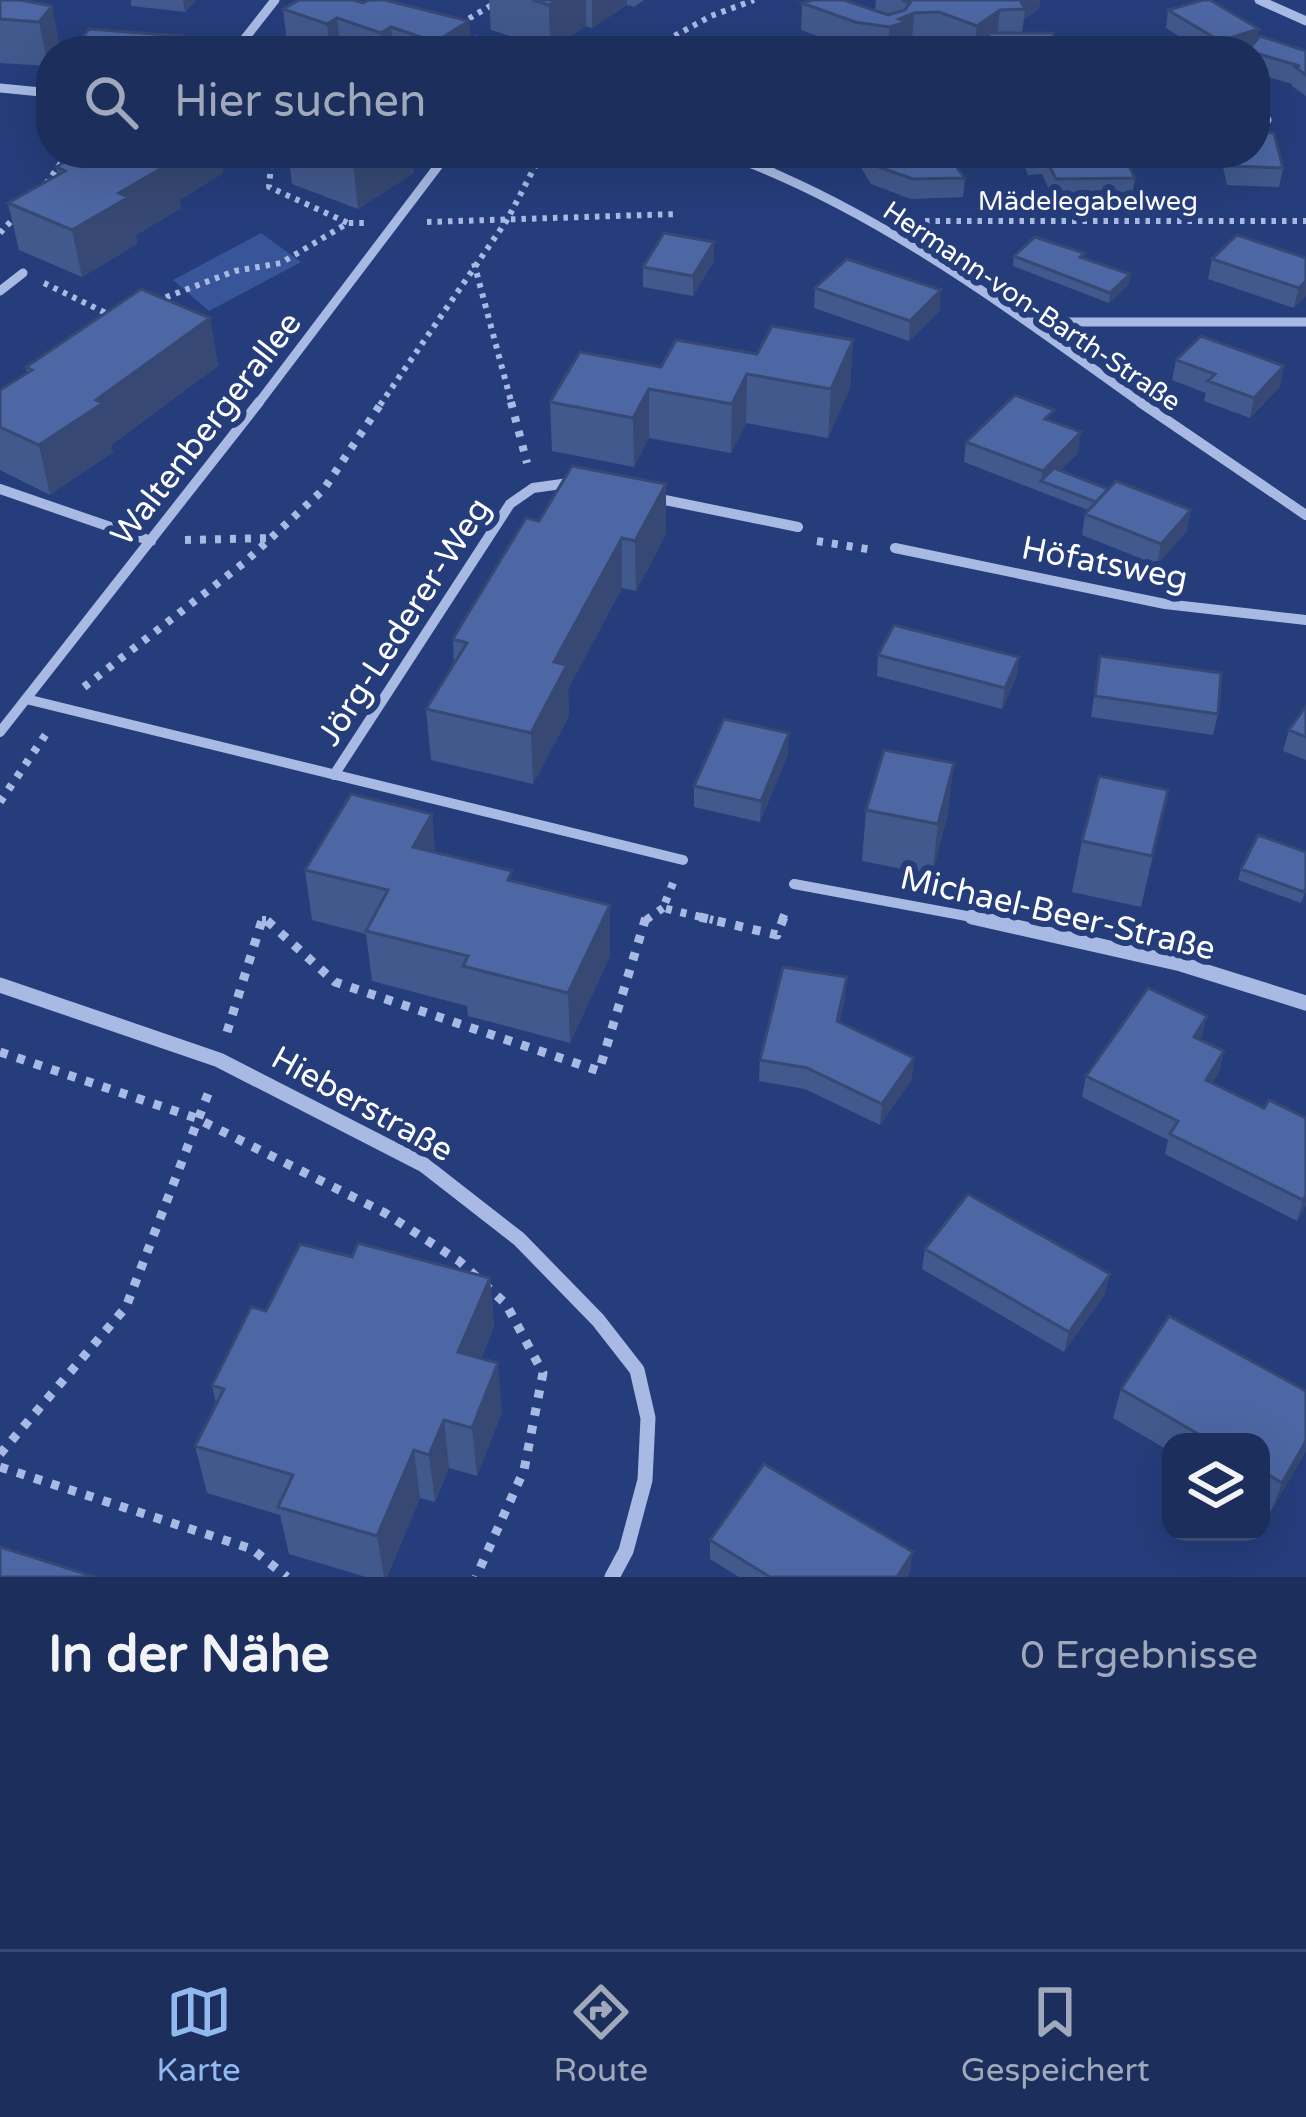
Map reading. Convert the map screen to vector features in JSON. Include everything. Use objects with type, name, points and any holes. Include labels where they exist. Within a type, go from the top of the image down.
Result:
[{"type":"street","points":[[247,36],[275,0]]},
{"type":"street","points":[[1259,0],[1306,21]]},
{"type":"street","points":[[0,88],[36,92]]},
{"type":"street","name":"Waltenbergerallee","points":[[0,732],[438,168]]},
{"type":"street","name":"Hermann-von-Barth-Straße","points":[[761,168],[869,221],[1030,322],[1306,515]]},
{"type":"street","points":[[0,291],[22,274]]},
{"type":"street","points":[[1030,322],[1306,322]]},
{"type":"street","name":"Jörg-Lederer-Weg","points":[[334,775],[510,504],[533,488],[575,482],[597,487]]},
{"type":"street","points":[[0,489],[151,541]]},
{"type":"street","points":[[642,496],[798,527]]},
{"type":"street","name":"Höfatsweg","points":[[895,548],[1165,604],[1306,620]]},
{"type":"street","name":"Jörg-Lederer-Weg","points":[[26,698],[683,860]]},
{"type":"street","name":"Michael-Beer-Straße","points":[[794,884],[1028,926],[1250,983],[1306,1003]]},
{"type":"street","name":"Hieberstraße","points":[[0,985],[219,1060],[424,1165],[519,1239],[598,1320],[637,1370],[648,1418],[645,1480],[626,1552],[613,1577]]},
{"type":"path","points":[[468,36],[450,30],[500,0]]},
{"type":"path","points":[[674,36],[754,0]]},
{"type":"path","points":[[32,200],[57,168]]},
{"type":"path","points":[[271,168],[269,187],[348,223],[677,214]]},
{"type":"path","points":[[0,802],[62,709],[83,688],[274,538],[324,489],[474,262],[507,220],[534,168]]},
{"type":"path","points":[[0,233],[16,216]]},
{"type":"path","name":"Mädelegabelweg","points":[[869,221],[1306,221]]},
{"type":"path","points":[[149,305],[235,271],[281,263],[348,223]]},
{"type":"path","points":[[474,262],[533,488]]},
{"type":"path","points":[[22,274],[118,320],[101,332]]},
{"type":"path","points":[[151,541],[274,538]]},
{"type":"path","points":[[0,1454],[126,1307],[219,1060],[263,917],[334,982],[599,1071],[647,916],[662,908],[683,860]]},
{"type":"path","points":[[662,908],[777,935],[794,884]]},
{"type":"path","points":[[0,1052],[196,1118],[385,1213],[459,1261],[506,1304],[543,1373],[524,1470],[476,1577]]},
{"type":"path","points":[[0,1467],[252,1549],[287,1577]]},
{"type":"shaded area","points":[[261,233],[301,262],[209,311],[173,280]]},
{"type":"building","points":[[0,0],[52,6],[39,22],[0,19]]},
{"type":"building","points":[[299,0],[385,0],[469,21],[445,36],[417,36],[391,27],[381,33],[337,18],[327,24],[283,9]]},
{"type":"building","points":[[844,0],[888,15],[905,10],[910,3],[902,0],[1020,0],[1025,9],[1000,10],[977,26],[939,12],[914,13],[899,19],[907,22],[889,27],[855,22],[802,3]]},
{"type":"building","points":[[1210,0],[1259,29],[1236,36],[1212,36],[1168,10]]},
{"type":"building","points":[[89,29],[181,36],[84,36]]},
{"type":"building","points":[[988,33],[1054,36],[989,36]]},
{"type":"building","points":[[1270,39],[1306,51],[1306,75],[1295,67],[1300,66],[1270,57]]},
{"type":"building","points":[[1270,133],[1274,133],[1283,168],[1270,168]]},
{"type":"building","points":[[58,168],[162,168],[119,193],[129,197],[72,230],[8,203],[65,171]]},
{"type":"building","points":[[882,168],[957,168],[965,178],[913,179]]},
{"type":"building","points":[[1050,168],[1130,168],[1135,178],[1056,179]]},
{"type":"building","points":[[664,233],[714,242],[693,276],[643,267]]},
{"type":"building","points":[[1237,235],[1306,258],[1306,281],[1299,288],[1212,259]]},
{"type":"building","points":[[1035,237],[1130,274],[1110,293],[1014,256]]},
{"type":"building","points":[[847,259],[941,290],[910,321],[815,288]]},
{"type":"building","points":[[141,289],[210,318],[96,400],[103,403],[39,445],[0,427],[0,390]]},
{"type":"building","points":[[772,326],[853,340],[831,389],[747,374],[732,404],[649,389],[633,418],[550,402],[580,352],[661,367],[676,340],[757,354]]},
{"type":"building","points":[[1201,336],[1284,366],[1254,398],[1208,381],[1215,374],[1176,360]]},
{"type":"building","points":[[1015,395],[1054,410],[1045,419],[1081,432],[1043,471],[966,442]]},
{"type":"building","points":[[572,466],[666,484],[635,541],[622,538],[554,662],[567,665],[531,733],[426,709],[467,643],[453,639],[463,622],[526,518],[539,521]]},
{"type":"building","points":[[1054,468],[1108,489],[1096,502],[1041,481]]},
{"type":"building","points":[[1116,481],[1191,510],[1161,544],[1085,514]]},
{"type":"building","points":[[894,625],[1019,657],[1005,688],[878,655]]},
{"type":"building","points":[[1100,656],[1221,673],[1218,714],[1095,696]]},
{"type":"building","points":[[1306,706],[1306,737],[1289,730]]},
{"type":"building","points":[[724,719],[789,733],[761,801],[694,786]]},
{"type":"building","points":[[884,750],[954,763],[938,824],[866,810]]},
{"type":"building","points":[[1099,776],[1168,790],[1152,856],[1082,841]]},
{"type":"building","points":[[351,794],[432,814],[413,847],[512,871],[508,880],[610,905],[568,993],[463,966],[468,956],[366,931],[388,890],[305,870]]},
{"type":"building","points":[[1258,835],[1306,852],[1304,892],[1241,869]]},
{"type":"building","points":[[783,967],[847,977],[837,1021],[914,1058],[882,1104],[807,1068],[760,1060]]},
{"type":"building","points":[[1148,988],[1207,1016],[1194,1037],[1224,1051],[1206,1080],[1264,1108],[1269,1100],[1306,1118],[1303,1200],[1170,1134],[1178,1121],[1086,1076]]},
{"type":"building","points":[[968,1194],[1110,1274],[1069,1332],[925,1249]]},
{"type":"building","points":[[358,1243],[490,1278],[458,1352],[498,1363],[472,1428],[444,1420],[429,1455],[414,1450],[377,1536],[278,1507],[293,1475],[195,1446],[224,1389],[212,1385],[251,1307],[266,1311],[300,1244],[352,1257]]},
{"type":"building","points":[[1169,1316],[1306,1391],[1306,1441],[1282,1483],[1270,1476],[1270,1433],[1197,1433],[1121,1389]]},
{"type":"building","points":[[764,1464],[913,1552],[897,1577],[770,1577],[710,1540]]},
{"type":"building","points":[[0,1547],[95,1577],[0,1577]]}]
